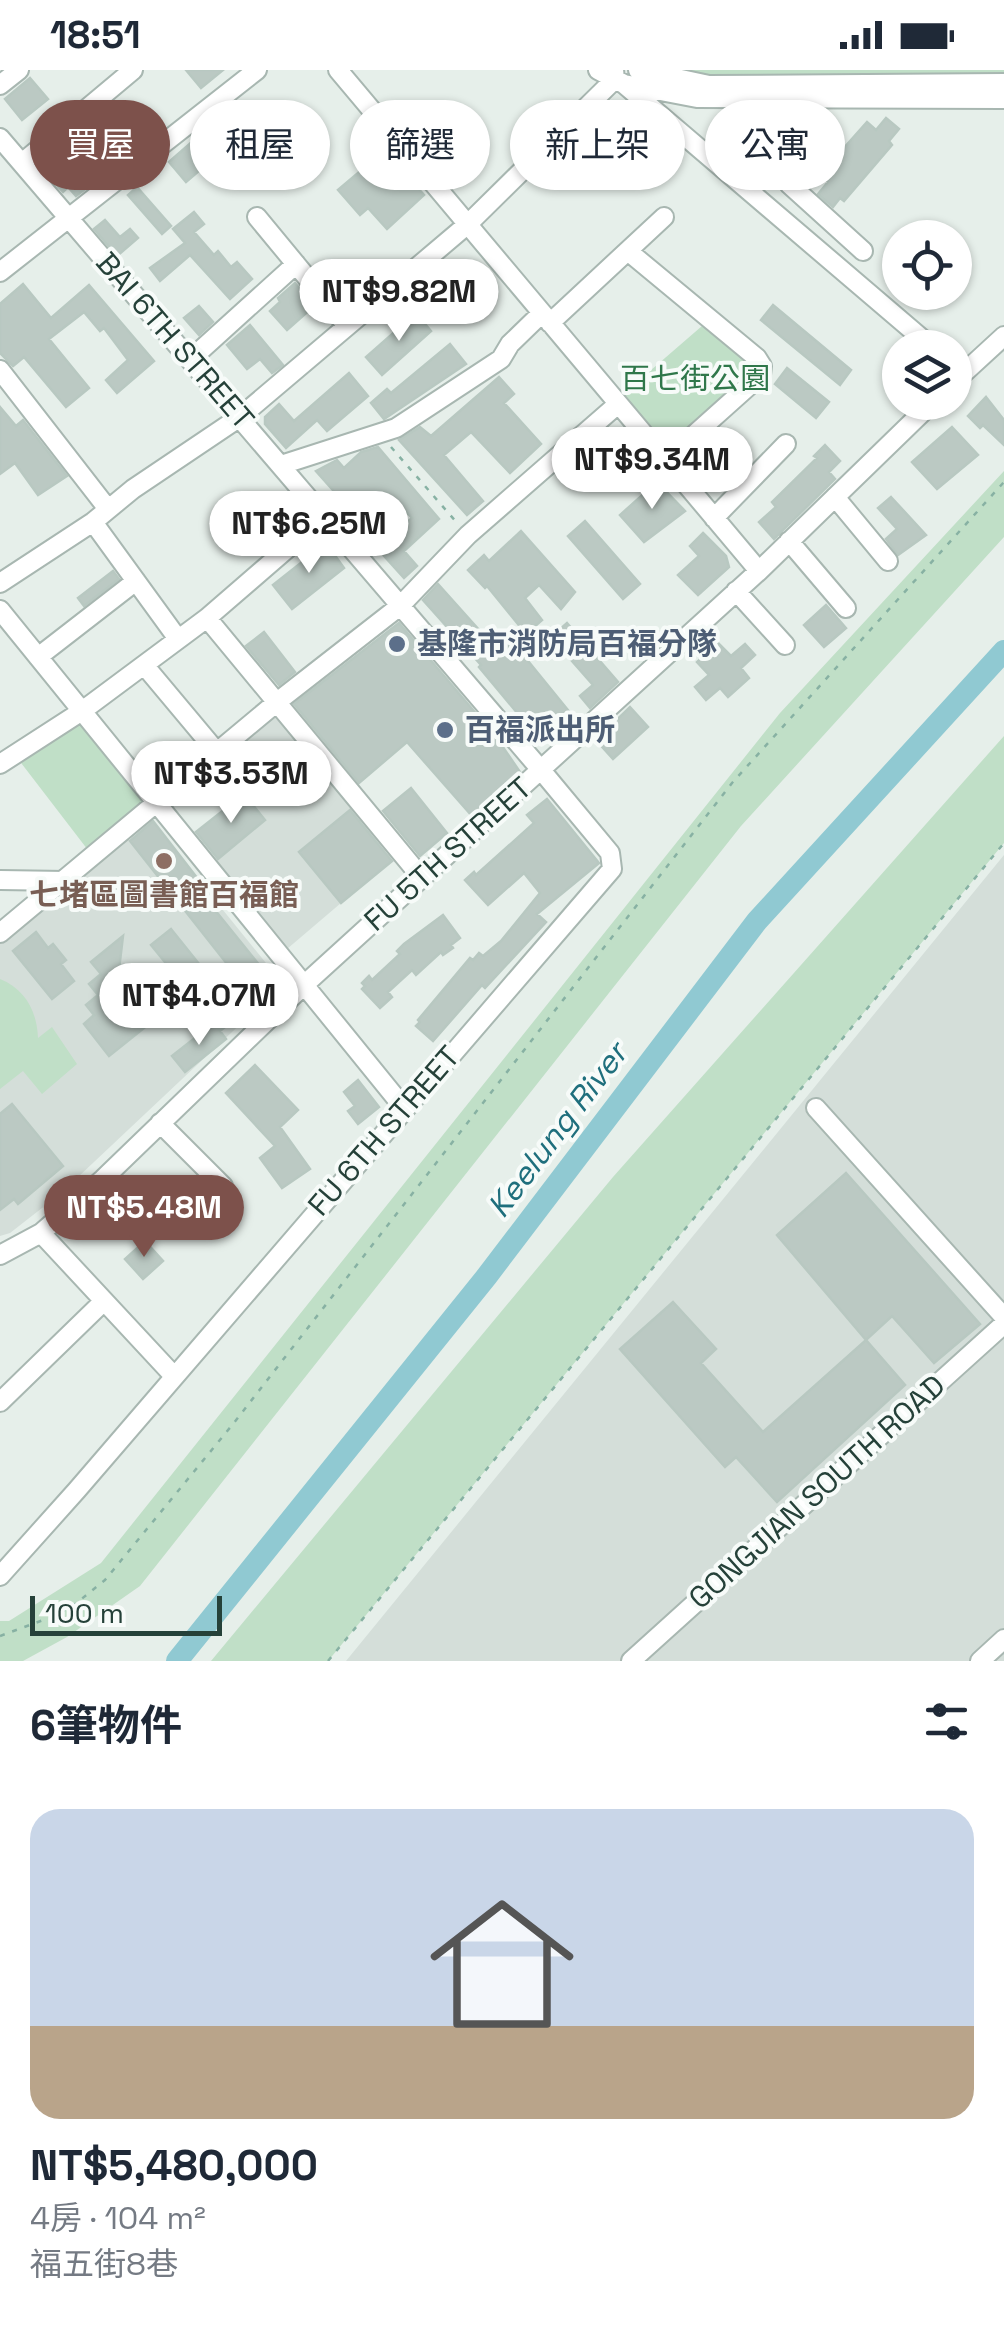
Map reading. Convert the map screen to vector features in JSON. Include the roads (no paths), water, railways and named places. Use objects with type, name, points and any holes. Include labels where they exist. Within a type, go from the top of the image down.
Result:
[{"type":"street","points":[[0,86],[19,70]]},
{"type":"street","points":[[22,163],[133,70]]},
{"type":"street","points":[[0,272],[257,70]]},
{"type":"street","points":[[338,70],[759,571]]},
{"type":"street","points":[[638,70],[708,85],[1004,99]]},
{"type":"street","points":[[0,584],[240,416],[468,224],[613,76]]},
{"type":"street","points":[[613,76],[697,98],[1004,84]]},
{"type":"street","points":[[613,76],[912,330]]},
{"type":"street","points":[[802,92],[789,184],[863,251]]},
{"type":"street","name":"BAI 6TH STREET","points":[[0,138],[542,770],[610,853],[612,869]]},
{"type":"street","points":[[257,217],[347,326]]},
{"type":"street","points":[[281,465],[380,434],[410,420],[502,359],[510,344],[630,252],[664,217]]},
{"type":"street","points":[[630,252],[758,358],[762,366],[761,375],[666,460]]},
{"type":"street","points":[[191,359],[296,264]]},
{"type":"street","points":[[972,362],[1004,336]]},
{"type":"street","points":[[0,370],[108,509]]},
{"type":"street","points":[[0,933],[216,751],[400,606],[468,535],[618,404]]},
{"type":"street","name":"FU 5TH STREET","points":[[0,1254],[41,1233],[304,984],[759,571],[914,420]]},
{"type":"street","points":[[714,518],[786,444]]},
{"type":"street","points":[[835,497],[888,562]]},
{"type":"street","points":[[0,764],[82,711],[207,618],[325,516]]},
{"type":"street","points":[[93,522],[178,639]]},
{"type":"street","points":[[790,541],[846,608]]},
{"type":"street","points":[[38,657],[136,581]]},
{"type":"street","points":[[736,591],[785,644]]},
{"type":"street","points":[[0,610],[404,1108]]},
{"type":"street","points":[[207,618],[422,878]]},
{"type":"street","points":[[144,665],[216,751]]},
{"type":"street","name":"FU 6TH STREET","points":[[0,1576],[612,869]]},
{"type":"street","points":[[0,880],[66,881]]},
{"type":"street","points":[[816,1108],[1004,1320]]},
{"type":"street","points":[[160,1123],[223,1186]]},
{"type":"street","points":[[41,1233],[174,1376]]},
{"type":"street","points":[[0,1402],[104,1300]]},
{"type":"street","name":"GONGJIAN SOUTH ROAD","points":[[630,1661],[1004,1320]]},
{"type":"street","points":[[980,1661],[1004,1639]]},
{"type":"waterway","name":"Keelung River","points":[[177,1661],[487,1276],[757,921],[1004,651]]},
{"type":"place","name":"基隆市消防局百福分隊","points":[[397,644]]},
{"type":"place","name":"百福派出所","points":[[445,730]]},
{"type":"place","name":"七堵區圖書館百福館","points":[[164,861]]},
{"type":"park label","name":"百七街公園","points":[[695,379]]}]
